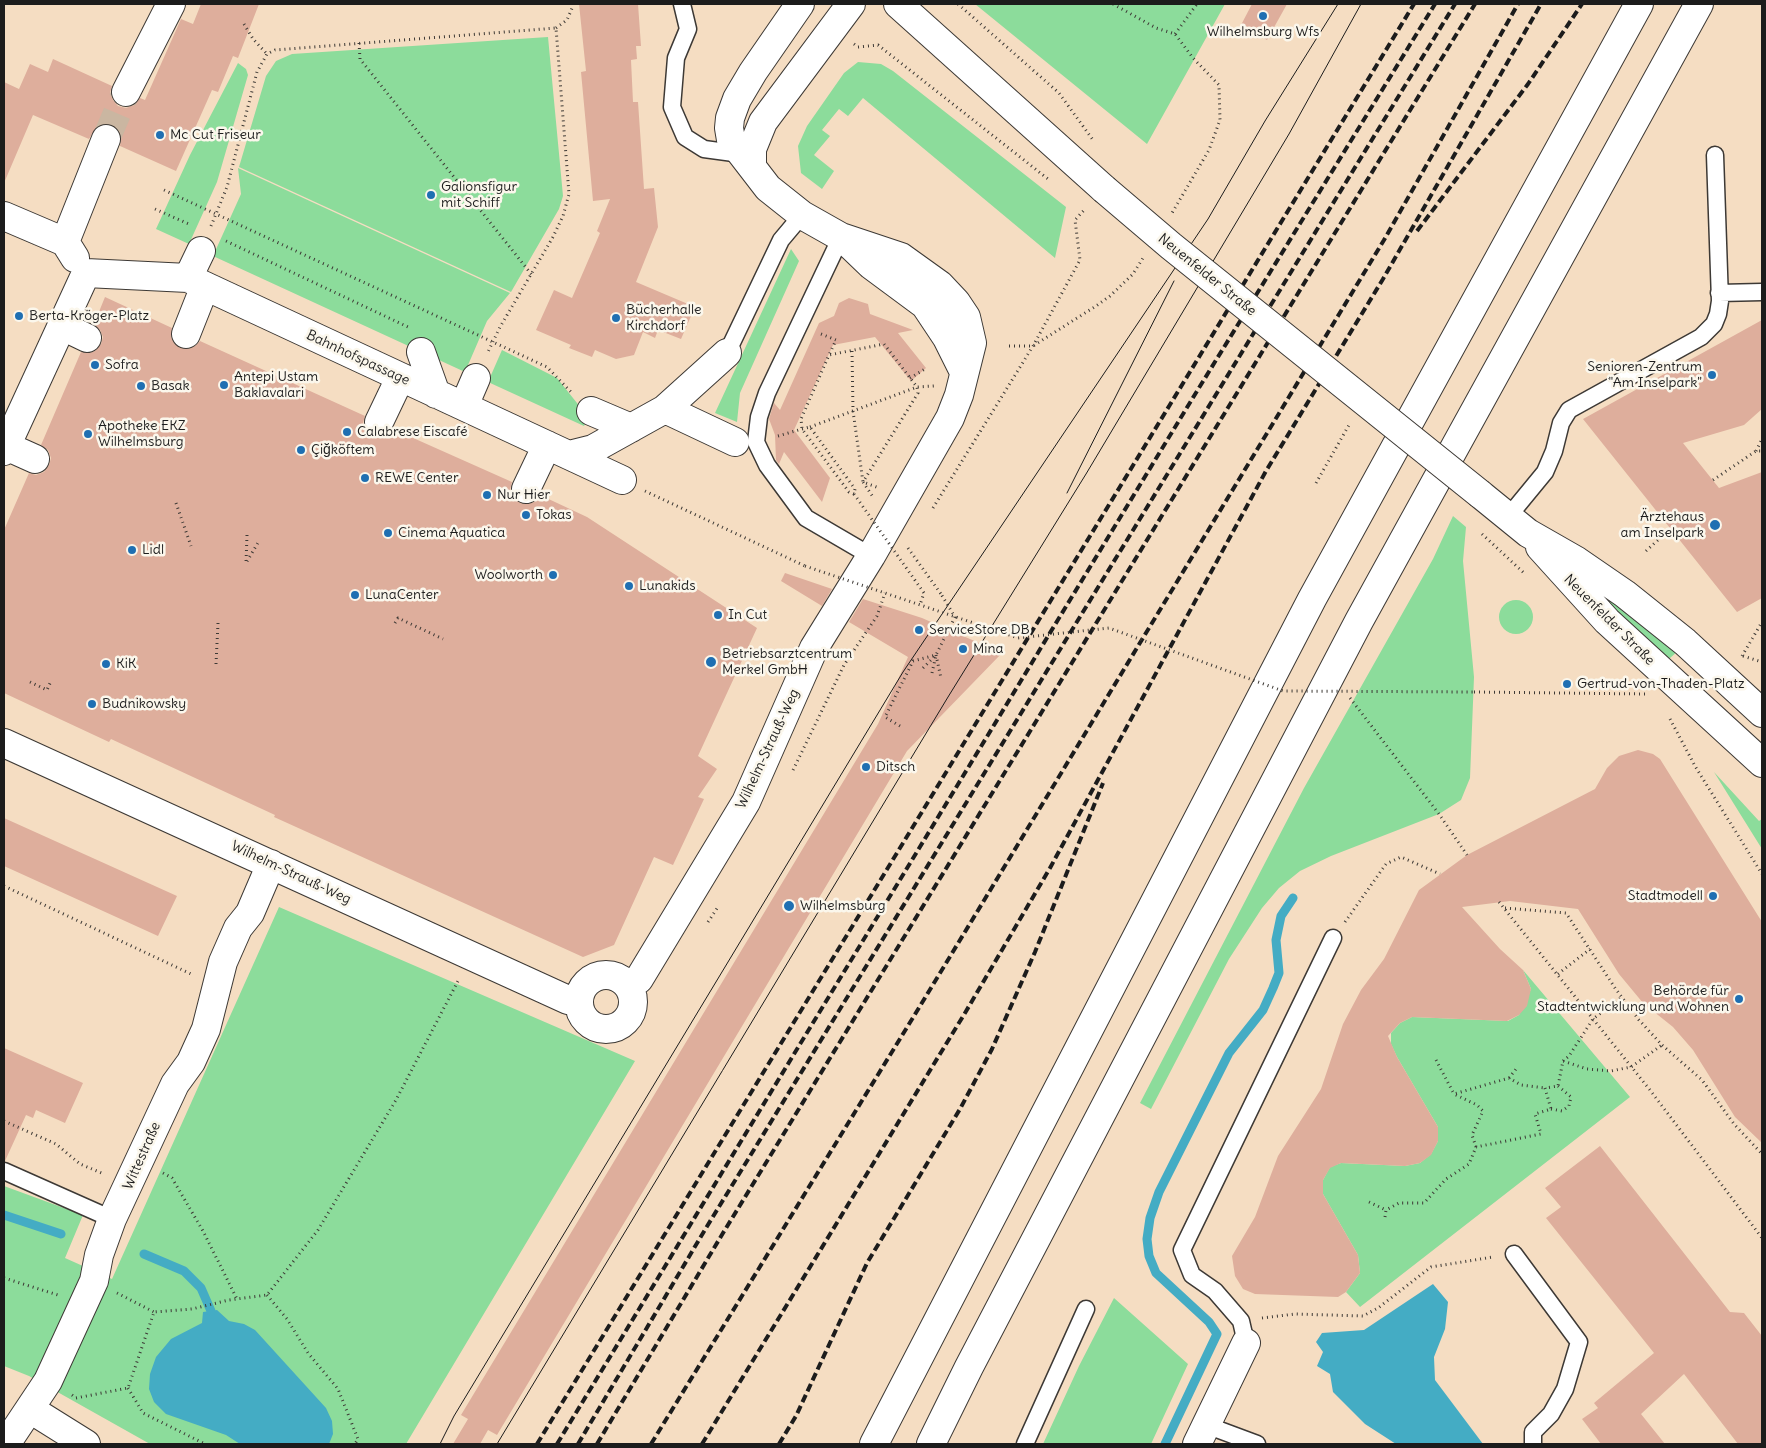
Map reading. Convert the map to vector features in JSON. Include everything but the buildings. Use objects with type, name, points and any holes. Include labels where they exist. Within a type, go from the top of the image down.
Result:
[{"type":"main road","points":[[126,92],[171,4]]},
{"type":"main road","points":[[800,4],[753,72],[737,99],[729,128],[732,140],[768,188],[802,215],[841,237],[871,265],[925,305],[947,338],[964,372]]},
{"type":"main road","points":[[746,159],[764,122],[851,4]]},
{"type":"main road","name":"Neuenfelder Straße","points":[[898,4],[1104,189],[1171,246],[1518,525],[1626,594],[1685,642],[1762,713]]},
{"type":"main road","points":[[874,1444],[1312,599],[1639,4]]},
{"type":"main road","points":[[931,1444],[969,1367],[1359,621],[1699,4]]},
{"type":"main road","points":[[65,242],[106,139]]},
{"type":"main road","points":[[4,216],[65,242],[86,273],[5,449],[34,460]]},
{"type":"main road","points":[[186,334],[204,242]]},
{"type":"main road","name":"Bahnhofspassage","points":[[86,273],[197,282],[622,480]]},
{"type":"main road","points":[[62,326],[88,338]]},
{"type":"main road","points":[[421,352],[436,394]]},
{"type":"main road","points":[[526,489],[558,450],[593,449],[665,409],[727,353]]},
{"type":"main road","name":"Wilhelm-Strauß-Weg","points":[[629,987],[639,979],[746,802],[814,648],[871,556],[950,418],[959,395],[964,372]]},
{"type":"main road","points":[[379,422],[400,378]]},
{"type":"main road","points":[[464,406],[476,378]]},
{"type":"main road","points":[[665,409],[735,442]]},
{"type":"main road","points":[[591,411],[631,428]]},
{"type":"main road","name":"Neuenfelder Straße","points":[[1518,525],[1607,621],[1762,763]]},
{"type":"main road","name":"Wilhelm-Strauß-Weg","points":[[4,743],[568,1000],[578,1002]]},
{"type":"main road","name":"Wittestraße","points":[[6,1444],[48,1382],[89,1293],[99,1255],[112,1220],[175,1084],[191,1062],[206,1029],[223,962],[238,928],[250,913],[271,864]]},
{"type":"main road","points":[[610,975],[621,979],[629,987],[633,996],[632,1010],[624,1023],[616,1028],[605,1030],[590,1024],[580,1012],[578,1002],[581,990],[588,981],[598,976],[610,975]]},
{"type":"main road","points":[[1201,1434],[1244,1332]]},
{"type":"main road","points":[[30,1410],[86,1444]]},
{"type":"lane","points":[[682,4],[688,29],[676,58],[672,107],[685,137],[704,149],[746,159]]},
{"type":"lane","points":[[1518,525],[1546,472],[1554,451],[1561,423],[1569,410],[1706,333],[1718,314],[1715,162]]},
{"type":"lane","points":[[727,353],[781,240],[802,215]]},
{"type":"lane","points":[[841,237],[768,393],[759,417],[756,442],[767,465],[806,518],[871,556]]},
{"type":"lane","points":[[1719,293],[1762,292]]},
{"type":"lane","points":[[1244,1332],[1215,1291],[1192,1275],[1182,1250],[1333,938]]},
{"type":"lane","points":[[4,1172],[112,1220]]},
{"type":"lane","points":[[1514,1254],[1579,1342],[1565,1389],[1551,1414],[1533,1432],[1533,1444]]},
{"type":"lane","points":[[1025,1444],[1086,1309]]},
{"type":"lane","points":[[1201,1434],[1257,1444]]},
{"type":"path","points":[[958,4],[1059,93],[1070,105],[1096,144]]},
{"type":"path","points":[[1113,4],[1156,28],[1175,34],[1193,58],[1219,84],[1220,120],[1209,150],[1170,215]]},
{"type":"path","points":[[1175,34],[1197,4]]},
{"type":"path","points":[[204,242],[228,187],[257,72],[267,54],[275,50],[556,28],[567,20],[573,6]]},
{"type":"path","points":[[244,24],[253,39],[267,54]]},
{"type":"path","points":[[476,378],[493,341],[560,223],[569,194],[556,28]]},
{"type":"path","points":[[359,43],[360,59],[532,274]]},
{"type":"path","points":[[878,45],[1055,184]]},
{"type":"path","points":[[164,190],[547,367],[591,411]]},
{"type":"path","points":[[929,515],[1033,346],[1080,260],[1075,220],[1086,208],[1078,202]]},
{"type":"path","points":[[155,209],[204,242],[401,323],[413,334],[421,352]]},
{"type":"path","points":[[1009,346],[1033,346],[1110,296],[1132,274],[1143,257]]},
{"type":"path","points":[[821,334],[836,340],[800,419],[802,429],[849,492],[854,494],[924,593],[920,605]]},
{"type":"path","points":[[829,355],[884,344],[917,387],[918,393],[862,482]]},
{"type":"path","points":[[852,351],[853,410],[862,482]]},
{"type":"path","points":[[910,378],[925,369]]},
{"type":"path","points":[[802,429],[917,387],[934,386],[964,372]]},
{"type":"path","points":[[1316,483],[1350,424]]},
{"type":"path","points":[[810,427],[855,488],[854,494]]},
{"type":"path","points":[[1756,451],[1762,439]]},
{"type":"path","points":[[1713,480],[1756,451],[1762,450]]},
{"type":"path","points":[[622,480],[805,566],[1018,638],[1109,628],[1283,690],[1647,694]]},
{"type":"path","points":[[862,482],[880,488]]},
{"type":"path","points":[[176,503],[191,546]]},
{"type":"path","points":[[1646,551],[1670,529]]},
{"type":"path","points":[[247,535],[246,562],[259,541]]},
{"type":"path","points":[[914,540],[908,548],[955,617]]},
{"type":"path","points":[[871,626],[885,593]]},
{"type":"path","points":[[932,673],[936,655],[955,617]]},
{"type":"path","points":[[395,623],[398,618],[443,639]]},
{"type":"path","points":[[1742,656],[1762,622]]},
{"type":"path","points":[[216,664],[218,623]]},
{"type":"path","points":[[923,668],[936,655]]},
{"type":"path","points":[[936,655],[941,678]]},
{"type":"path","points":[[900,726],[885,717],[913,661],[936,655]]},
{"type":"path","points":[[30,682],[47,690],[51,680]]},
{"type":"path","points":[[1345,691],[1439,814],[1467,856]]},
{"type":"path","points":[[1670,718],[1694,766],[1762,874]]},
{"type":"path","points":[[1333,938],[1386,864],[1401,857],[1440,874]]},
{"type":"path","points":[[4,886],[217,986]]},
{"type":"path","points":[[1499,902],[1631,1067],[1762,1238]]},
{"type":"path","points":[[1505,908],[1566,913],[1622,997],[1662,1045],[1702,1080],[1734,1124],[1762,1154]]},
{"type":"path","points":[[1558,974],[1590,948]]},
{"type":"path","points":[[4,1278],[89,1293],[154,1312],[192,1309],[229,1300],[267,1295],[318,1230],[396,1100],[470,955]]},
{"type":"path","points":[[1476,1147],[1541,1134],[1535,1114],[1551,1109],[1562,1110],[1569,1106],[1571,1097],[1558,1086],[1563,1061],[1569,1056],[1593,1019],[1622,997]]},
{"type":"path","points":[[1563,1061],[1587,1068],[1611,1070],[1631,1067],[1662,1045]]},
{"type":"path","points":[[1386,1210],[1399,1203],[1424,1203],[1446,1179],[1469,1164],[1476,1147],[1472,1135],[1483,1111],[1477,1104],[1454,1094],[1436,1060]]},
{"type":"path","points":[[1454,1094],[1509,1078],[1516,1069]]},
{"type":"path","points":[[1509,1078],[1521,1086],[1545,1088],[1558,1086]]},
{"type":"path","points":[[1545,1088],[1551,1109]]},
{"type":"path","points":[[4,1122],[56,1144],[80,1164],[172,1178],[203,1231],[237,1299]]},
{"type":"path","points":[[1369,1202],[1386,1210]]},
{"type":"path","points":[[1386,1210],[1386,1217]]},
{"type":"path","points":[[1244,1332],[1295,1314],[1363,1316],[1378,1308],[1431,1267],[1514,1254]]},
{"type":"path","points":[[267,1295],[287,1318],[308,1353],[338,1389],[358,1439],[355,1444]]},
{"type":"path","points":[[154,1312],[128,1388],[143,1413],[205,1444]]},
{"type":"path","points":[[48,1382],[76,1398],[128,1388]]},
{"type":"green space","points":[[975,4],[1225,4],[1147,144]]},
{"type":"green space","points":[[548,37],[563,196],[559,209],[511,292],[239,167],[266,76],[276,61],[292,54]]},
{"type":"green space","points":[[858,62],[881,64],[893,71],[1066,207],[1055,258],[863,98],[848,116],[839,109],[822,130],[830,136],[814,155],[834,171],[822,189],[801,173],[798,146],[807,126],[844,73]]},
{"type":"green space","points":[[238,63],[246,69],[248,75],[217,182],[189,244],[156,229],[190,155]]},
{"type":"green space","points":[[238,168],[510,293],[487,321],[465,372],[213,256],[241,194]]},
{"type":"green space","points":[[791,249],[799,261],[740,393],[737,422],[715,413]]},
{"type":"green space","points":[[502,350],[557,378],[581,408],[590,413],[584,426],[488,382]]},
{"type":"green space","points":[[1453,516],[1466,527],[1463,561],[1474,677],[1470,778],[1461,800],[1439,814],[1331,856],[1300,871],[1279,888],[1262,908],[1229,959],[1151,1109],[1140,1103],[1304,788],[1433,559]]},
{"type":"green space","points":[[1579,573],[1678,651],[1670,658],[1660,660]]},
{"type":"green space","points":[[1516,600],[1523,601],[1528,605],[1532,610],[1532,624],[1528,629],[1523,633],[1516,634],[1509,633],[1504,629],[1500,624],[1499,617],[1500,610],[1504,605],[1509,601]]},
{"type":"green space","points":[[1714,772],[1759,821],[1762,819],[1762,849]]},
{"type":"green space","points":[[279,907],[635,1061],[406,1444],[150,1444],[29,1376],[4,1366],[4,1186],[83,1215],[65,1258],[112,1279]]},
{"type":"green space","points":[[1523,970],[1630,1097],[1360,1307],[1346,1292],[1360,1273],[1358,1255],[1323,1194],[1323,1180],[1330,1167],[1341,1163],[1405,1166],[1420,1163],[1431,1154],[1438,1141],[1438,1127],[1397,1057],[1391,1044],[1391,1033],[1400,1023],[1412,1017],[1508,1021],[1519,1015],[1531,989]]},
{"type":"green space","points":[[1114,1298],[1188,1364],[1151,1444],[1043,1444],[1079,1366]]},
{"type":"water","points":[[1433,1284],[1448,1302],[1445,1329],[1434,1357],[1435,1380],[1483,1444],[1396,1444],[1365,1424],[1333,1392],[1330,1374],[1317,1366],[1323,1352],[1316,1342],[1322,1333],[1364,1330]]},
{"type":"water","points":[[217,1310],[229,1321],[244,1324],[255,1330],[326,1408],[332,1421],[333,1434],[329,1444],[240,1444],[226,1435],[166,1414],[154,1402],[149,1389],[150,1374],[156,1357],[171,1339],[202,1323],[203,1312]]},
{"type":"waterway","points":[[1165,1444],[1217,1334],[1209,1322],[1156,1273],[1149,1256],[1147,1239],[1150,1218],[1159,1192],[1229,1053],[1263,1010],[1273,988],[1279,973],[1276,940],[1281,916],[1293,898]]},
{"type":"waterway","points":[[4,1215],[61,1234]]},
{"type":"waterway","points":[[144,1254],[184,1271],[201,1288],[211,1311]]},
{"type":"tunnel","points":[[106,139],[126,92]]},
{"type":"tram line","points":[[440,1444],[454,1416],[903,672],[1208,219],[1265,121],[1338,4]]},
{"type":"tram line","points":[[497,1444],[948,697],[1086,474],[1289,134],[1361,4]]},
{"type":"tram line","points":[[1067,493],[1174,281]]},
{"type":"railway","points":[[537,1444],[1414,4]]},
{"type":"railway","points":[[557,1444],[1194,396],[1435,4]]},
{"type":"railway","points":[[578,1444],[706,1228],[1455,4]]},
{"type":"railway","points":[[597,1444],[723,1233],[1475,4]]},
{"type":"railway","points":[[651,1444],[914,1016],[1384,240],[1518,4]]},
{"type":"railway","points":[[702,1444],[965,1013],[1050,868],[1266,471],[1383,279],[1541,4]]},
{"type":"railway","points":[[1417,231],[1528,84],[1582,4]]},
{"type":"railway","points":[[779,1444],[796,1416],[867,1263],[960,1109],[992,1049],[1035,952],[1103,783]]},
{"type":"place","name":"Wilhelmsburg Wfs","points":[[1263,16]]},
{"type":"place","name":"Mc Cut Friseur","points":[[160,135]]},
{"type":"place","name":"Galionsfigur mit Schiff","points":[[431,195]]},
{"type":"place","name":"Berta-Kröger-Platz","points":[[19,316]]},
{"type":"place","name":"Bücherhalle Kirchdorf","points":[[616,318]]},
{"type":"place","name":"Sofra","points":[[95,365]]},
{"type":"place","name":"Senioren-Zentrum \"Am Inselpark\"","points":[[1712,375]]},
{"type":"place","name":"Antepi Ustam Baklavalari","points":[[224,385]]},
{"type":"place","name":"Basak","points":[[141,386]]},
{"type":"place","name":"Calabrese Eiscafé","points":[[347,432]]},
{"type":"place","name":"Apotheke EKZ Wilhelmsburg","points":[[88,434]]},
{"type":"place","name":"Çiğköftem","points":[[301,450]]},
{"type":"place","name":"REWE Center","points":[[365,478]]},
{"type":"place","name":"Nur Hier","points":[[487,495]]},
{"type":"place","name":"Tokas","points":[[526,515]]},
{"type":"place","name":"Ärztehaus am Inselpark","points":[[1715,525]]},
{"type":"place","name":"Cinema Aquatica","points":[[388,533]]},
{"type":"place","name":"Lidl","points":[[132,550]]},
{"type":"place","name":"Woolworth","points":[[553,575]]},
{"type":"place","name":"Lunakids","points":[[629,586]]},
{"type":"place","name":"LunaCenter","points":[[355,595]]},
{"type":"place","name":"In Cut","points":[[718,615]]},
{"type":"place","name":"ServiceStore DB","points":[[919,630]]},
{"type":"place","name":"Mina","points":[[963,649]]},
{"type":"place","name":"Betriebsarztcentrum Merkel GmbH","points":[[711,662]]},
{"type":"place","name":"KiK","points":[[106,664]]},
{"type":"place","name":"Gertrud-von-Thaden-Platz","points":[[1567,684]]},
{"type":"place","name":"Budnikowsky","points":[[92,704]]},
{"type":"place","name":"Ditsch","points":[[866,767]]},
{"type":"place","name":"Stadtmodell","points":[[1713,896]]},
{"type":"place","name":"Wilhelmsburg","points":[[789,906]]},
{"type":"place","name":"Behörde für Stadtentwicklung und Wohnen","points":[[1739,999]]}]
